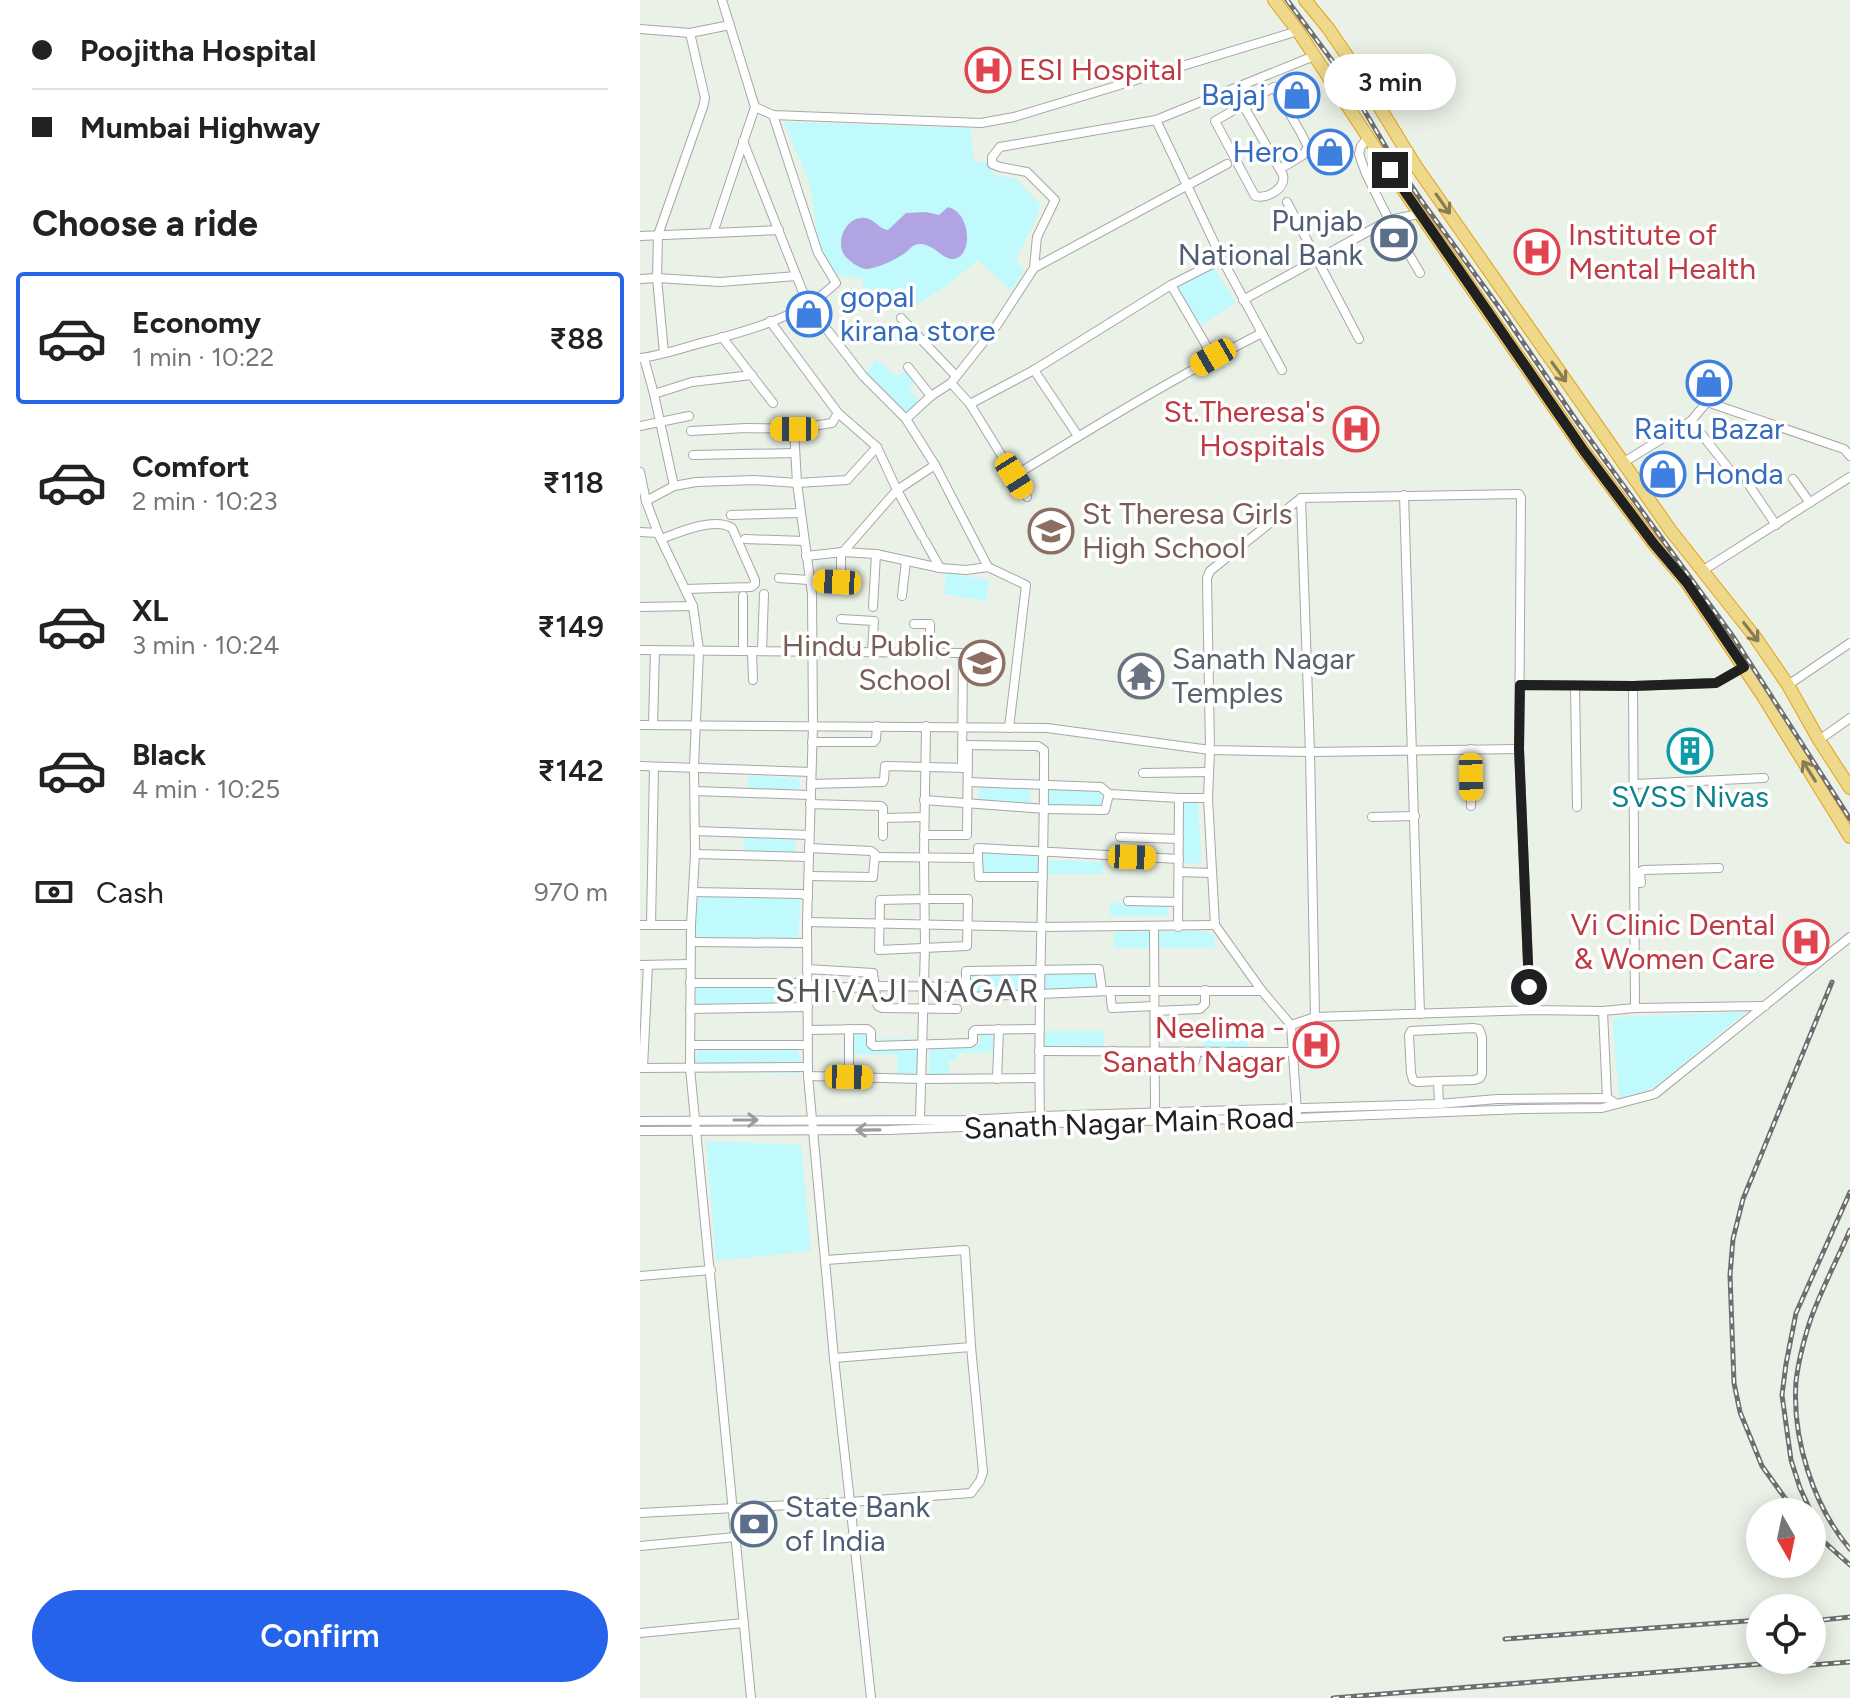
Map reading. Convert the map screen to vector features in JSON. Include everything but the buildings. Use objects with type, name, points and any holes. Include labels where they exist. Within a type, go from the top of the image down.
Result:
[{"type":"highway","points":[[1274,0],[1584,451],[1687,583],[1744,667],[1850,837]]},
{"type":"highway","points":[[1305,0],[1356,69],[1415,165],[1543,350],[1671,531],[1755,637],[1850,788]]},
{"type":"highway","points":[[1491,318],[1512,303]]},
{"type":"highway","points":[[1654,544],[1671,531]]},
{"type":"street","points":[[713,233],[755,107],[722,0]]},
{"type":"street","points":[[640,29],[690,33],[730,25]]},
{"type":"street","points":[[755,107],[773,115],[981,123],[1014,117],[1298,31]]},
{"type":"street","points":[[664,353],[657,278],[658,235],[705,98],[690,33]]},
{"type":"street","points":[[906,419],[954,379],[997,325],[1034,268],[1037,237],[1055,200],[1027,172],[992,164],[995,152],[1006,145],[1156,120],[1314,56]]},
{"type":"street","points":[[1267,75],[1308,147],[1303,155],[1280,169]]},
{"type":"street","points":[[1234,89],[1243,105],[1280,169],[1285,181],[1263,197],[1255,196],[1215,121],[1243,105],[1274,87]]},
{"type":"street","points":[[674,486],[654,394],[642,358],[770,321],[808,305],[836,283],[818,253],[773,115]]},
{"type":"street","points":[[1156,120],[1222,259],[1282,370]]},
{"type":"street","points":[[1368,138],[1359,154],[1366,174],[1420,273]]},
{"type":"street","points":[[743,141],[808,305],[863,376],[906,419],[935,465],[988,567]]},
{"type":"street","points":[[1034,268],[1227,164]]},
{"type":"street","points":[[1287,202],[1359,339]]},
{"type":"street","points":[[1243,300],[1389,220],[1419,214]]},
{"type":"street","points":[[640,236],[779,230]]},
{"type":"street","points":[[970,404],[1034,370],[1171,285],[1222,259]]},
{"type":"street","points":[[640,279],[720,282],[796,276]]},
{"type":"street","points":[[1171,285],[1213,357]]},
{"type":"street","points":[[901,318],[954,379],[1027,497]]},
{"type":"street","points":[[770,321],[838,413],[877,447],[940,568]]},
{"type":"street","points":[[1014,476],[1213,357],[1262,333]]},
{"type":"street","points":[[722,337],[773,403]]},
{"type":"street","points":[[908,367],[931,396]]},
{"type":"street","points":[[1034,370],[1078,436]]},
{"type":"street","points":[[654,394],[692,382],[752,375]]},
{"type":"street","points":[[1624,462],[1691,421],[1707,402],[1844,449],[1850,456]]},
{"type":"street","points":[[691,431],[794,429],[832,423],[838,413]]},
{"type":"street","points":[[640,426],[689,416]]},
{"type":"street","points":[[1691,421],[1737,479]]},
{"type":"street","points":[[794,429],[797,483],[812,594],[808,1072],[834,1358],[871,1698]]},
{"type":"street","points":[[643,495],[696,482],[847,480],[877,447]]},
{"type":"street","points":[[693,455],[795,453]]},
{"type":"street","points":[[779,578],[841,581],[842,552],[897,490],[935,465]]},
{"type":"street","points":[[640,472],[643,495],[693,606],[699,650],[694,767],[690,1068],[751,1698]]},
{"type":"street","points":[[1702,571],[1850,477]]},
{"type":"street","points":[[1793,479],[1810,503]]},
{"type":"street","points":[[1747,482],[1776,525]]},
{"type":"street","points":[[1297,1114],[1291,1025],[1262,991],[1215,925],[1208,798],[1208,575],[1301,498],[1519,494],[1521,498],[1519,749],[1530,1010]]},
{"type":"street","points":[[1404,495],[1420,1014]]},
{"type":"street","points":[[1301,498],[1315,1017]]},
{"type":"street","points":[[731,515],[801,513]]},
{"type":"street","points":[[640,532],[660,536],[719,524],[732,528],[755,584],[751,587],[685,589]]},
{"type":"street","points":[[745,539],[804,541]]},
{"type":"street","points":[[806,556],[842,552],[876,554],[940,568],[966,570],[988,567],[1026,586],[1009,728]]},
{"type":"street","points":[[873,607],[876,554]]},
{"type":"street","points":[[902,596],[906,561]]},
{"type":"street","points":[[752,651],[764,594]]},
{"type":"street","points":[[743,596],[752,651],[753,680]]},
{"type":"street","points":[[640,607],[693,606]]},
{"type":"street","points":[[841,619],[874,621],[872,651]]},
{"type":"street","points":[[914,624],[930,624],[930,653]]},
{"type":"street","points":[[1788,685],[1850,643]]},
{"type":"street","points":[[640,650],[963,653],[967,835],[924,835]]},
{"type":"street","points":[[653,725],[655,650]]},
{"type":"street","points":[[1520,685],[1716,683],[1744,667]]},
{"type":"street","points":[[1575,686],[1577,807]]},
{"type":"street","points":[[1633,686],[1638,887],[1635,1008]]},
{"type":"street","points":[[1819,740],[1850,718]]},
{"type":"street","points":[[640,725],[1047,728],[1210,750],[1519,749]]},
{"type":"street","points":[[812,742],[874,742],[877,726]]},
{"type":"street","points":[[920,1119],[925,986],[926,726]]},
{"type":"street","points":[[966,745],[1038,746],[1044,750],[1039,970],[1040,1116]]},
{"type":"street","points":[[1471,749],[1471,806]]},
{"type":"street","points":[[640,766],[811,772]]},
{"type":"street","points":[[811,784],[883,782],[884,766],[965,768]]},
{"type":"street","points":[[651,925],[654,767]]},
{"type":"street","points":[[1143,773],[1209,772]]},
{"type":"street","points":[[1635,784],[1764,778]]},
{"type":"street","points":[[968,782],[1101,787],[1109,794],[1208,798]]},
{"type":"street","points":[[695,791],[881,806],[883,836]]},
{"type":"street","points":[[924,800],[1105,810],[1109,794]]},
{"type":"street","points":[[1178,927],[1179,798]]},
{"type":"street","points":[[1372,817],[1415,816]]},
{"type":"street","points":[[884,818],[924,817]]},
{"type":"street","points":[[695,831],[809,835]]},
{"type":"street","points":[[1120,837],[1179,839]]},
{"type":"street","points":[[1043,877],[979,877],[978,848],[1179,859]]},
{"type":"street","points":[[695,854],[874,851],[873,877],[809,876]]},
{"type":"street","points":[[875,857],[978,858]]},
{"type":"street","points":[[1638,887],[1643,870],[1719,868]]},
{"type":"street","points":[[1179,872],[1212,873]]},
{"type":"street","points":[[693,892],[802,894],[808,897]]},
{"type":"street","points":[[925,899],[968,899],[967,946],[879,950],[880,900],[925,899]]},
{"type":"street","points":[[1128,901],[1178,902]]},
{"type":"street","points":[[807,922],[1040,927],[1215,925]]},
{"type":"street","points":[[640,925],[691,925]]},
{"type":"street","points":[[1154,927],[1155,1112]]},
{"type":"street","name":"Sanath Nagar Main Road","points":[[640,1131],[813,1131],[1297,1114],[1602,1108],[1655,1094],[1849,938]]},
{"type":"street","points":[[691,942],[807,943]]},
{"type":"street","points":[[690,964],[644,965],[641,1068],[808,1072],[849,1077],[921,1079],[1039,1078]]},
{"type":"street","points":[[807,969],[870,972],[875,975],[877,1003],[882,1008],[957,1009]]},
{"type":"street","points":[[1205,990],[1205,1004],[1200,1009],[1112,1008],[1106,991],[1099,969],[966,971],[966,997],[1106,991],[1205,990],[1262,991]]},
{"type":"street","points":[[690,983],[866,988],[966,987]]},
{"type":"street","points":[[1291,1025],[1315,1017],[1765,1006]]},
{"type":"street","points":[[690,1009],[808,1007]]},
{"type":"street","points":[[1603,1011],[1607,1098]]},
{"type":"street","points":[[849,1029],[849,1077]]},
{"type":"street","points":[[997,1079],[999,1029]]},
{"type":"street","points":[[808,1030],[869,1030],[874,1046],[970,1043],[975,1030],[1040,1029]]},
{"type":"street","points":[[1479,1029],[1482,1037],[1480,1078],[1438,1081],[1413,1080],[1411,1031],[1479,1029]]},
{"type":"street","points":[[690,1045],[808,1045]]},
{"type":"street","points":[[1039,1051],[1293,1052]]},
{"type":"street","points":[[1113,1051],[1114,1065],[1118,1068],[1193,1064],[1197,1052]]},
{"type":"street","points":[[1438,1081],[1439,1104]]},
{"type":"street","points":[[640,1121],[967,1120],[1155,1112],[1297,1114],[1497,1099],[1607,1098],[1617,1104]]},
{"type":"street","points":[[640,1513],[733,1510],[971,1493],[976,1488],[983,1472],[965,1250],[826,1260]]},
{"type":"street","points":[[640,1276],[711,1270]]},
{"type":"street","points":[[834,1358],[971,1347]]},
{"type":"street","points":[[640,1546],[736,1537]]},
{"type":"street","points":[[640,1633],[744,1623]]},
{"type":"shaded area","points":[[784,122],[970,128],[974,162],[989,162],[995,176],[1015,178],[1041,205],[1016,258],[1024,271],[1011,291],[978,260],[949,284],[904,313],[864,289],[862,278],[835,275],[820,252],[810,185]]},
{"type":"shaded area","points":[[948,207],[956,211],[965,226],[967,244],[960,257],[949,259],[930,246],[918,244],[891,261],[865,269],[854,264],[842,251],[843,232],[855,219],[869,219],[888,230],[906,213],[939,215]]},
{"type":"shaded area","points":[[1213,266],[1236,303],[1198,327],[1176,289]]},
{"type":"shaded area","points":[[876,359],[898,377],[905,371],[916,382],[908,389],[920,402],[908,414],[865,375]]},
{"type":"shaded area","points":[[946,572],[990,581],[986,601],[944,594]]},
{"type":"shaded area","points":[[749,776],[799,778],[800,794],[748,793]]},
{"type":"shaded area","points":[[980,785],[1030,788],[1031,804],[978,803]]},
{"type":"shaded area","points":[[1049,790],[1102,791],[1102,807],[1049,807]]},
{"type":"shaded area","points":[[1179,801],[1198,801],[1201,864],[1183,863]]},
{"type":"shaded area","points":[[744,836],[795,839],[796,854],[743,853]]},
{"type":"shaded area","points":[[983,852],[1041,855],[1040,875],[983,873]]},
{"type":"shaded area","points":[[1045,860],[1103,862],[1103,874],[1045,874]]},
{"type":"shaded area","points":[[696,894],[801,895],[798,940],[693,940]]},
{"type":"shaded area","points":[[1110,903],[1168,904],[1168,916],[1110,916]]},
{"type":"shaded area","points":[[1209,931],[1209,934],[1215,935],[1215,948],[1114,948],[1114,932]]},
{"type":"shaded area","points":[[1099,970],[1100,990],[1044,990],[1046,972]]},
{"type":"shaded area","points":[[970,972],[1038,972],[1037,992],[967,995]]},
{"type":"shaded area","points":[[696,982],[795,982],[795,988],[802,988],[800,1006],[696,1006]]},
{"type":"shaded area","points":[[1746,1012],[1655,1087],[1620,1101],[1612,1020],[1618,1017]]},
{"type":"shaded area","points":[[993,1027],[994,1052],[958,1053],[957,1061],[949,1061],[949,1077],[929,1077],[930,1045],[980,1044],[980,1030]]},
{"type":"shaded area","points":[[850,1031],[868,1031],[870,1039],[917,1039],[917,1075],[898,1075],[897,1055],[851,1054]]},
{"type":"shaded area","points":[[1045,1031],[1103,1031],[1104,1049],[1045,1051]]},
{"type":"shaded area","points":[[1246,1031],[1248,1047],[1203,1049],[1203,1033]]},
{"type":"shaded area","points":[[699,1046],[798,1046],[798,1055],[801,1056],[799,1073],[694,1073]]},
{"type":"shaded area","points":[[706,1141],[801,1145],[811,1251],[716,1261]]},
{"type":"railway","points":[[1287,0],[1345,78],[1421,200],[1734,638],[1850,819]]},
{"type":"railway","points":[[1785,1498],[1762,1466],[1740,1412],[1734,1383],[1730,1275],[1733,1239],[1743,1199],[1832,982]]},
{"type":"railway","points":[[1805,1498],[1791,1460],[1782,1395],[1786,1364],[1796,1313],[1850,1192]]},
{"type":"railway","points":[[1850,1230],[1810,1321],[1796,1382],[1798,1426],[1808,1470],[1825,1513],[1850,1549]]},
{"type":"railway","points":[[1826,1544],[1850,1565]]},
{"type":"railway","points":[[1826,1620],[1850,1617]]},
{"type":"railway","points":[[1505,1639],[1746,1621]]},
{"type":"railway","points":[[1826,1664],[1850,1662]]},
{"type":"railway","points":[[1333,1698],[1746,1665]]},
{"type":"place","name":"ESI Hospital","points":[[988,70]]},
{"type":"place","name":"Bajaj","points":[[1297,95]]},
{"type":"place","name":"Hero","points":[[1330,152]]},
{"type":"place","name":"Punjab National Bank","points":[[1394,238]]},
{"type":"place","name":"Institute of Mental Health","points":[[1537,252]]},
{"type":"place","name":"gopal kirana store","points":[[809,314]]},
{"type":"place","name":"Raitu Bazar","points":[[1709,383]]},
{"type":"place","name":"St.Theresa's Hospitals","points":[[1356,429]]},
{"type":"place","name":"Honda","points":[[1663,474]]},
{"type":"place","name":"St Theresa Girls High School","points":[[1051,531]]},
{"type":"place","name":"Hindu Public School","points":[[982,663]]},
{"type":"place","name":"Sanath Nagar Temples","points":[[1141,676]]},
{"type":"place","name":"SVSS Nivas","points":[[1690,751]]},
{"type":"place","name":"Vi Clinic Dental & Women Care","points":[[1806,942]]},
{"type":"place","name":"Neelima - Sanath Nagar","points":[[1316,1045]]},
{"type":"place","name":"State Bank of India","points":[[754,1524]]},
{"type":"district","name":"SHIVAJI NAGAR","points":[[908,991]]},
{"type":"route","points":[[1390,170],[1584,451],[1687,583],[1744,667],[1716,683],[1520,685],[1519,749],[1529,987]]}]
